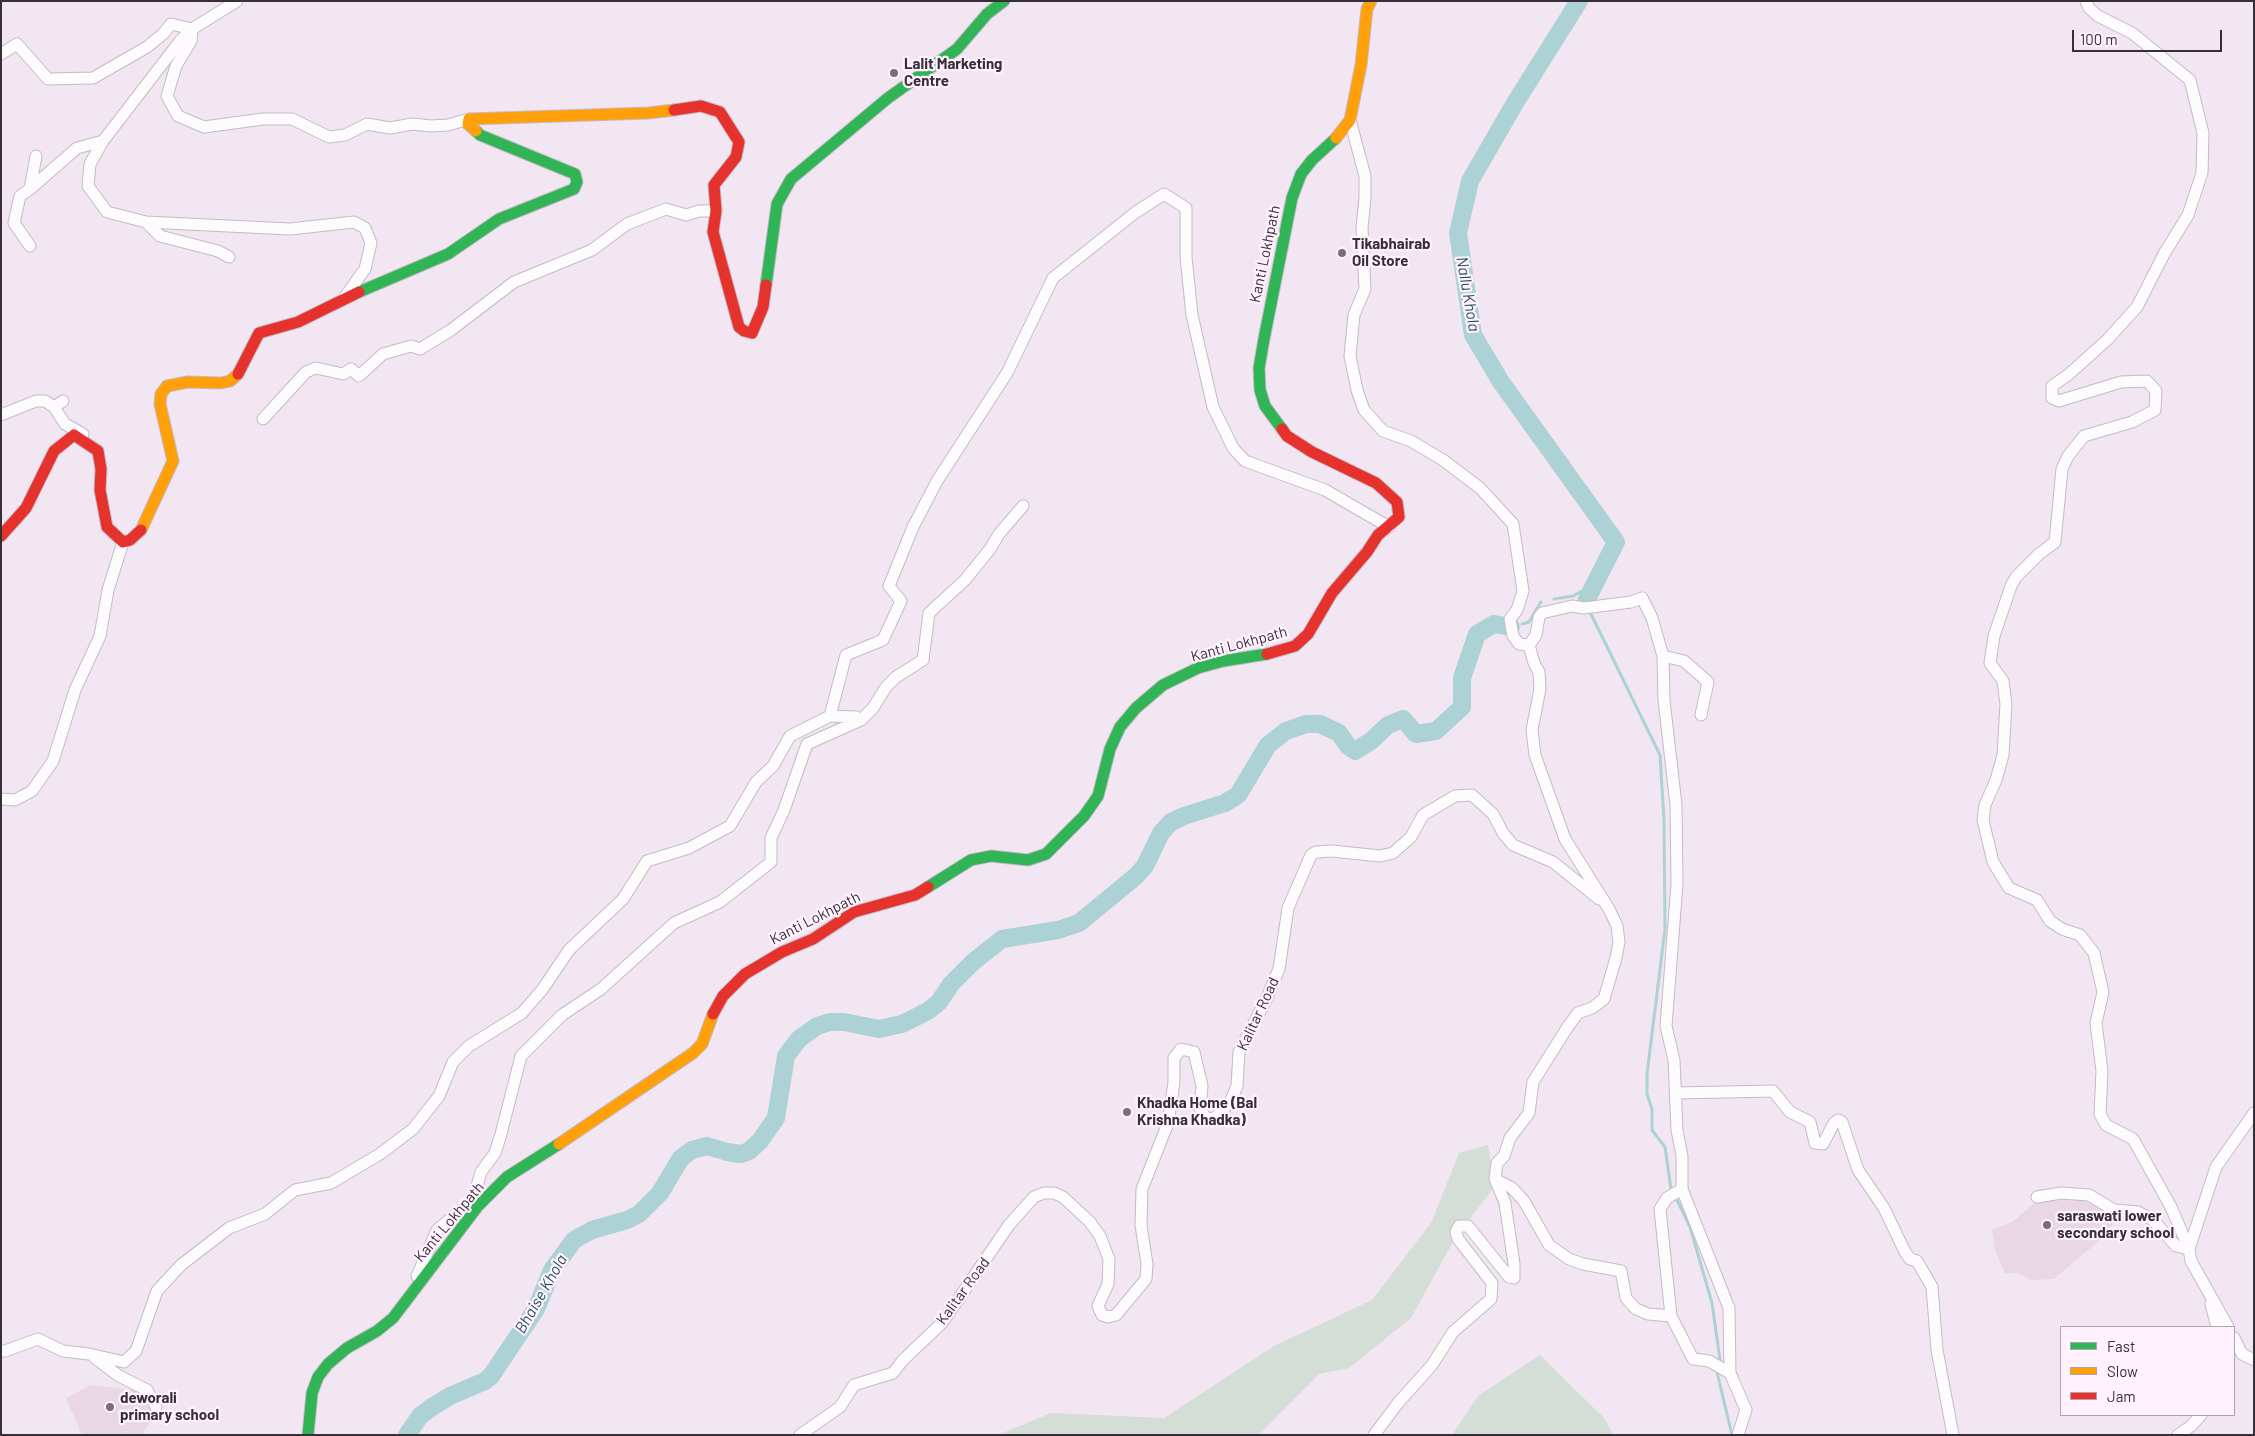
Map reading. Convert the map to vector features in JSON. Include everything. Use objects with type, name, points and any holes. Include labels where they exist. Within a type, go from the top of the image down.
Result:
[{"type":"main road","points":[[1,536],[26,508],[54,451],[74,435],[98,450],[102,469],[100,490],[107,527],[123,542],[130,540],[144,527],[173,462],[160,404],[161,394],[167,386],[188,382],[221,383],[230,381],[236,377],[259,333],[298,322],[448,254],[499,219],[574,189],[577,182],[575,174],[480,135],[471,129],[468,124],[469,119],[649,113],[701,106],[720,112],[739,142],[736,157],[714,185],[716,211],[713,232],[739,327],[744,332],[752,333],[763,307],[777,204],[791,179],[888,98],[957,49],[987,14],[1004,1]]},
{"type":"main road","name":"Kanti Lokhpath","points":[[308,1435],[312,1393],[318,1377],[328,1364],[347,1348],[377,1331],[393,1318],[478,1206],[507,1177],[546,1154],[693,1053],[702,1044],[715,1010],[723,996],[752,970],[782,952],[813,940],[854,912],[915,895],[971,860],[991,856],[1028,860],[1046,854],[1084,816],[1098,796],[1105,775],[1110,749],[1120,727],[1136,708],[1164,685],[1198,668],[1223,661],[1277,652],[1295,646],[1308,634],[1342,580],[1367,552],[1378,535],[1399,517],[1400,512],[1397,502],[1376,483],[1312,452],[1287,436],[1265,406],[1260,390],[1259,368],[1284,227],[1292,198],[1301,174],[1306,167],[1337,137],[1350,120],[1361,65],[1367,9],[1371,1]]},
{"type":"street","points":[[238,1],[192,29],[103,141],[90,164],[88,186],[107,212],[146,222],[290,229],[354,222],[365,228],[371,243],[365,269],[343,300]]},
{"type":"street","points":[[2086,1],[2089,8],[2098,16],[2132,33],[2190,80],[2203,133],[2202,173],[2188,215],[2164,254],[2138,307],[2107,340],[2068,375],[2052,386],[2052,398],[2059,401],[2121,382],[2147,381],[2156,391],[2155,410],[2132,422],[2084,436],[2073,449],[2062,469],[2055,542],[2039,554],[2016,577],[2011,586],[1994,636],[1990,663],[2003,681],[2006,704],[2002,755],[1996,780],[1985,805],[1983,820],[1993,862],[2009,888],[2037,900],[2050,921],[2062,929],[2080,935],[2094,953],[2102,992],[2096,1023],[2102,1071],[2100,1114],[2106,1125],[2133,1139],[2171,1207],[2189,1249],[2192,1261],[2227,1326]]},
{"type":"street","points":[[1,54],[17,44],[48,79],[93,78],[147,47],[163,34],[171,24],[192,29]]},
{"type":"street","points":[[192,29],[191,41],[176,66],[167,96],[178,116],[204,127],[263,120],[292,119],[329,137],[345,135],[367,124],[390,128],[412,124],[431,126],[448,125],[469,119]]},
{"type":"street","points":[[1350,120],[1364,176],[1366,198],[1362,228],[1364,289],[1354,315],[1350,356],[1359,397],[1364,410],[1383,431],[1411,441],[1443,460],[1480,488],[1513,524],[1523,591],[1517,610],[1510,619],[1513,636],[1519,644],[1529,645]]},
{"type":"street","points":[[30,246],[14,223],[20,196],[77,148],[103,141]]},
{"type":"street","points":[[30,188],[36,156]]},
{"type":"street","points":[[830,716],[846,655],[883,640],[901,601],[889,586],[914,527],[937,481],[1007,373],[1053,278],[1136,212],[1164,194],[1186,208],[1186,257],[1192,315],[1213,407],[1233,448],[1245,461],[1325,490],[1388,527]]},
{"type":"street","points":[[263,419],[306,372],[316,368],[343,374],[351,369],[359,376],[383,354],[411,346],[420,349],[451,330],[514,282],[592,250],[627,224],[666,209],[686,215],[699,211],[716,211]]},
{"type":"street","points":[[146,222],[160,236],[218,251],[229,257]]},
{"type":"street","points":[[1,415],[36,401],[58,404],[65,424],[80,431],[98,450]]},
{"type":"street","points":[[412,1292],[426,1252],[437,1230],[473,1200],[481,1172],[495,1153],[521,1056],[562,1015],[601,989],[674,922],[720,902],[760,873],[771,862],[771,838],[784,810],[807,744],[861,720],[873,708],[886,687],[896,677],[923,660],[928,613],[965,580],[990,549],[999,534],[1023,506]]},
{"type":"street","points":[[1,799],[15,800],[32,791],[53,761],[75,690],[100,636],[108,590],[123,542]]},
{"type":"street","points":[[1529,645],[1536,635],[1539,617],[1542,613],[1572,606],[1592,608],[1631,602],[1642,598],[1652,618],[1663,656],[1664,700],[1676,805],[1677,884],[1666,1026],[1674,1060],[1677,1093],[1677,1130],[1682,1156],[1682,1189],[1729,1308],[1730,1373],[1746,1410],[1738,1435]]},
{"type":"street","points":[[1374,1435],[1398,1402],[1432,1365],[1454,1332],[1491,1299],[1492,1283],[1458,1239],[1456,1232],[1459,1226],[1468,1226],[1509,1277],[1514,1278],[1514,1264],[1505,1203],[1495,1179],[1496,1164],[1504,1156],[1510,1138],[1529,1113],[1533,1082],[1578,1013],[1592,1008],[1604,999],[1611,979],[1619,942],[1616,926],[1609,909],[1565,838],[1538,762],[1532,730],[1540,689],[1539,672],[1534,663],[1529,645]]},
{"type":"street","points":[[1663,656],[1684,660],[1708,682],[1701,715]]},
{"type":"street","points":[[1,1351],[38,1339],[63,1351],[90,1354],[124,1362],[136,1351],[157,1291],[181,1265],[229,1228],[264,1214],[295,1190],[331,1183],[380,1154],[413,1129],[439,1096],[453,1062],[468,1046],[522,1013],[542,990],[569,950],[623,899],[646,861],[689,848],[730,826],[756,782],[773,766],[790,736],[830,716],[856,717],[861,720]]},
{"type":"street","name":"Kalitar Road","points":[[800,1435],[840,1407],[854,1385],[893,1374],[903,1360],[942,1322],[1009,1225],[1034,1197],[1039,1195],[1054,1193],[1063,1197],[1090,1222],[1100,1236],[1109,1259],[1108,1284],[1098,1306],[1102,1314],[1108,1317],[1116,1315],[1146,1279],[1147,1264],[1141,1225],[1142,1188],[1168,1123],[1174,1082],[1174,1058],[1181,1049],[1194,1052],[1202,1086],[1200,1109],[1205,1118],[1211,1120],[1221,1113],[1231,1100],[1237,1086],[1238,1052],[1266,1000],[1279,969],[1292,895],[1311,856],[1316,852],[1332,851],[1380,856],[1393,853],[1411,837],[1423,815],[1455,796],[1472,795],[1493,814],[1503,833],[1513,844],[1553,862],[1609,909]]},
{"type":"street","points":[[1677,1093],[1773,1091],[1790,1112],[1810,1122],[1815,1143],[1823,1144],[1834,1124],[1838,1120],[1842,1122],[1858,1170],[1884,1208],[1905,1252],[1910,1259],[1917,1261],[1932,1287],[1937,1350],[1953,1435]]},
{"type":"street","points":[[2189,1249],[2216,1168],[2254,1113]]},
{"type":"street","points":[[1495,1179],[1512,1188],[1524,1201],[1549,1245],[1569,1259],[1583,1264],[1620,1271],[1626,1298],[1636,1309],[1648,1314],[1671,1316]]},
{"type":"street","points":[[1682,1189],[1667,1198],[1660,1209],[1671,1316],[1693,1359],[1710,1361],[1730,1373]]},
{"type":"street","points":[[2037,1197],[2061,1193],[2089,1195],[2114,1210],[2138,1212],[2153,1220],[2176,1246],[2189,1249]]},
{"type":"street","points":[[2207,1288],[2217,1326]]},
{"type":"street","points":[[2235,1340],[2242,1354],[2254,1360]]},
{"type":"street","points":[[90,1354],[119,1376],[147,1390],[156,1407]]},
{"type":"street","points":[[2178,1435],[2191,1426],[2200,1416]]},
{"type":"shaded area","points":[[1488,1145],[1494,1187],[1455,1238],[1411,1318],[1349,1368],[1319,1374],[1259,1435],[998,1435],[1051,1413],[1164,1418],[1274,1346],[1372,1300],[1431,1223],[1459,1153]]},
{"type":"shaded area","points":[[2052,1197],[2076,1199],[2105,1207],[2118,1215],[2107,1234],[2054,1279],[2031,1280],[2018,1273],[2005,1273],[1995,1250],[1992,1230],[2012,1222],[2036,1202]]},
{"type":"shaded area","points":[[1540,1355],[1605,1419],[1613,1435],[1452,1435],[1478,1396]]},
{"type":"shaded area","name":"deworali primary school","points":[[91,1385],[142,1391],[153,1416],[142,1435],[82,1435],[66,1398]]},
{"type":"waterway","name":"Nallu Khola","points":[[1579,1],[1515,103],[1470,181],[1458,233],[1473,335],[1501,382],[1616,542],[1587,599]]},
{"type":"waterway","points":[[1554,599],[1573,596],[1594,584]]},
{"type":"waterway","points":[[1522,624],[1529,622],[1541,602]]},
{"type":"waterway","points":[[1590,612],[1660,755],[1664,820],[1665,929],[1647,1074],[1647,1094],[1652,1109],[1652,1130],[1665,1147],[1671,1189]]},
{"type":"waterway","name":"Bhaise Khola","points":[[407,1435],[420,1416],[432,1407],[450,1396],[485,1381],[491,1376],[536,1309],[552,1270],[574,1240],[592,1230],[627,1220],[639,1214],[660,1193],[681,1158],[692,1150],[707,1146],[741,1154],[749,1151],[760,1141],[776,1118],[786,1056],[799,1039],[817,1026],[830,1022],[844,1022],[879,1029],[902,1024],[928,1011],[939,1002],[951,984],[973,962],[1002,939],[1058,930],[1079,923],[1136,876],[1145,866],[1161,833],[1171,822],[1225,803],[1238,795],[1268,745],[1286,731],[1306,724],[1320,724],[1339,733],[1348,746],[1355,751],[1371,741],[1388,725],[1403,719],[1416,734],[1436,731],[1462,707],[1462,678],[1477,634],[1494,624],[1511,627]]},
{"type":"waterway","points":[[1677,1200],[1690,1227],[1712,1303],[1720,1360]]},
{"type":"waterway","points":[[1717,1372],[1732,1435]]},
{"type":"traffic: fast","points":[[766,285],[777,204],[791,179],[888,98],[957,49],[987,14],[1004,1]]},
{"type":"traffic: fast","points":[[359,292],[448,254],[499,219],[574,189],[577,182],[575,174],[480,135],[476,131]]},
{"type":"traffic: fast","points":[[1282,429],[1265,406],[1260,390],[1259,368],[1264,339],[1292,198],[1301,174],[1312,160],[1336,138]]},
{"type":"traffic: fast","points":[[928,887],[971,860],[991,856],[1028,860],[1046,854],[1084,816],[1098,796],[1110,749],[1120,727],[1136,708],[1163,685],[1198,668],[1223,661],[1267,654]]},
{"type":"traffic: fast","points":[[308,1435],[312,1393],[318,1377],[328,1364],[347,1348],[377,1331],[393,1318],[478,1206],[507,1177],[559,1144]]},
{"type":"traffic: slow","points":[[1336,138],[1350,120],[1361,65],[1367,9],[1371,1]]},
{"type":"traffic: slow","points":[[476,131],[468,124],[469,119],[649,113],[674,110]]},
{"type":"traffic: slow","points":[[141,530],[173,461],[160,404],[161,394],[167,386],[188,382],[221,383],[230,381],[238,374]]},
{"type":"traffic: slow","points":[[559,1144],[693,1053],[702,1044],[713,1014]]},
{"type":"traffic: jam","points":[[674,110],[701,106],[720,112],[739,142],[736,157],[714,185],[716,211],[713,232],[739,327],[744,331],[752,333],[763,307],[766,285]]},
{"type":"traffic: jam","points":[[238,374],[259,333],[298,322],[359,292]]},
{"type":"traffic: jam","points":[[1267,654],[1295,646],[1308,634],[1332,593],[1367,552],[1378,535],[1399,517],[1397,502],[1376,483],[1312,452],[1287,436],[1282,429]]},
{"type":"traffic: jam","points":[[1,536],[26,508],[54,451],[74,435],[98,451],[101,469],[100,490],[107,527],[123,542],[130,540],[141,530]]},
{"type":"traffic: jam","points":[[713,1014],[723,996],[745,974],[782,952],[813,939],[854,912],[915,895],[928,887]]},
{"type":"place","name":"Lalit Marketing Centre","points":[[894,73]]},
{"type":"place","name":"Tikabhairab Oil Store","points":[[1342,253]]},
{"type":"place","name":"Khadka Home (Bal Krishna Khadka)","points":[[1127,1112]]},
{"type":"place","name":"saraswati lower secondary school","points":[[2047,1225]]},
{"type":"place","name":"deworali primary school","points":[[110,1407]]}]
